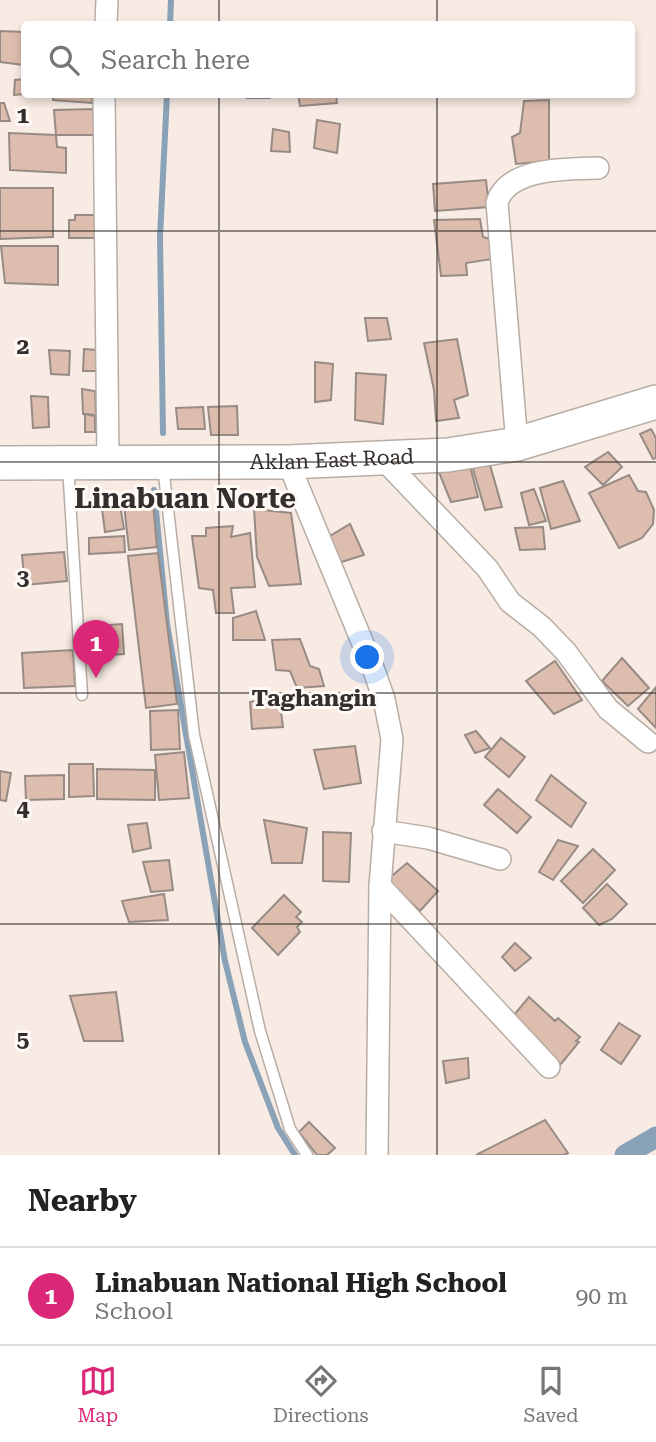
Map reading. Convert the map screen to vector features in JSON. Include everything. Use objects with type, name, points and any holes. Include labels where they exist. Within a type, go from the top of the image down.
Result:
[{"type":"main road","name":"Aklan East Road","points":[[0,463],[288,462],[384,460],[448,455],[517,444],[656,402]]},
{"type":"street","points":[[106,21],[107,0]]},
{"type":"street","points":[[104,98],[108,461]]},
{"type":"street","points":[[517,444],[501,277],[497,203],[500,192],[507,184],[540,172],[598,168]]},
{"type":"street","points":[[384,460],[487,568],[510,602],[542,627],[566,652],[608,709],[648,742]]},
{"type":"street","points":[[288,462],[384,699],[391,739],[380,886],[377,1155]]},
{"type":"street","points":[[383,831],[438,840],[500,859]]},
{"type":"street","points":[[380,886],[549,1067]]},
{"type":"lane","points":[[162,461],[194,735],[260,1031],[290,1129],[307,1155]]},
{"type":"lane","points":[[68,462],[82,695]]},
{"type":"building","points":[[0,31],[21,32],[21,65],[0,62]]},
{"type":"building","points":[[21,79],[21,94],[14,95],[15,80]]},
{"type":"building","points":[[53,98],[93,98],[92,103]]},
{"type":"building","points":[[299,98],[336,98],[337,103],[300,106]]},
{"type":"building","points":[[549,100],[549,161],[516,164],[512,137],[520,133],[524,101]]},
{"type":"building","points":[[0,103],[4,103],[10,121],[0,121]]},
{"type":"building","points":[[95,109],[96,135],[56,135],[54,110]]},
{"type":"building","points":[[317,120],[340,124],[337,153],[314,148]]},
{"type":"building","points":[[273,129],[289,132],[290,152],[271,151]]},
{"type":"building","points":[[9,133],[56,135],[57,147],[66,148],[66,173],[10,170]]},
{"type":"building","points":[[486,180],[489,207],[435,211],[433,184]]},
{"type":"building","points":[[0,188],[53,188],[53,237],[0,239]]},
{"type":"building","points":[[75,215],[95,215],[97,238],[69,238],[69,220],[75,220]]},
{"type":"building","points":[[480,219],[483,237],[490,239],[492,259],[466,263],[467,275],[441,276],[434,220]]},
{"type":"building","points":[[1,246],[58,246],[58,285],[5,283]]},
{"type":"building","points":[[365,318],[387,318],[391,339],[368,341]]},
{"type":"building","points":[[457,339],[468,395],[454,400],[459,418],[436,421],[434,390],[424,343]]},
{"type":"building","points":[[84,349],[97,350],[97,371],[83,371]]},
{"type":"building","points":[[49,350],[70,351],[69,375],[51,374]]},
{"type":"building","points":[[315,362],[333,364],[331,400],[315,402]]},
{"type":"building","points":[[356,373],[386,375],[383,424],[355,420]]},
{"type":"building","points":[[82,389],[95,391],[96,415],[83,414]]},
{"type":"building","points":[[31,396],[48,397],[49,427],[33,428]]},
{"type":"building","points":[[237,406],[238,435],[211,435],[208,407]]},
{"type":"building","points":[[203,407],[205,429],[178,429],[176,408]]},
{"type":"building","points":[[85,414],[95,416],[95,432],[85,432]]},
{"type":"building","points":[[651,429],[656,438],[656,458],[653,459],[640,434]]},
{"type":"building","points":[[608,452],[622,467],[603,485],[585,467]]},
{"type":"building","points":[[488,458],[502,507],[485,510],[471,462]]},
{"type":"building","points":[[469,462],[478,497],[451,502],[438,470]]},
{"type":"building","points":[[629,475],[638,491],[646,492],[654,510],[653,524],[642,538],[619,548],[589,493]]},
{"type":"building","points":[[563,481],[580,521],[551,529],[540,488]]},
{"type":"building","points":[[534,489],[546,521],[529,525],[521,493]]},
{"type":"building","points":[[152,493],[157,547],[129,550],[123,496]]},
{"type":"building","points":[[119,499],[124,529],[105,532],[101,501]]},
{"type":"building","points":[[254,509],[291,513],[301,584],[269,586],[257,557]]},
{"type":"building","points":[[350,524],[364,555],[335,564],[325,539]]},
{"type":"building","points":[[233,526],[231,537],[250,533],[255,587],[231,588],[234,613],[216,613],[213,590],[199,588],[192,536],[206,536],[206,528]]},
{"type":"building","points":[[543,527],[545,549],[520,550],[515,528]]},
{"type":"building","points":[[124,536],[125,552],[89,554],[89,538]]},
{"type":"building","points":[[64,552],[67,581],[25,585],[22,555]]},
{"type":"building","points":[[158,553],[177,704],[146,708],[128,556]]},
{"type":"building","points":[[256,611],[265,640],[233,640],[233,618]]},
{"type":"building","points":[[122,624],[124,654],[96,656],[94,626]]},
{"type":"building","points":[[300,639],[310,666],[319,669],[324,686],[297,688],[290,671],[276,670],[272,640]]},
{"type":"building","points":[[73,650],[75,686],[24,688],[22,653]]},
{"type":"building","points":[[622,658],[649,688],[628,706],[602,681]]},
{"type":"building","points":[[555,661],[582,700],[554,714],[526,681]]},
{"type":"building","points":[[656,687],[656,728],[638,709]]},
{"type":"building","points":[[279,696],[283,727],[252,729],[250,702]]},
{"type":"building","points":[[178,710],[180,749],[151,750],[150,711]]},
{"type":"building","points":[[476,731],[490,748],[475,753],[465,735]]},
{"type":"building","points":[[501,738],[525,757],[509,777],[485,757]]},
{"type":"building","points":[[355,746],[361,783],[324,789],[314,750]]},
{"type":"building","points":[[184,752],[189,798],[159,800],[155,755]]},
{"type":"building","points":[[69,764],[93,764],[94,796],[69,797]]},
{"type":"building","points":[[97,769],[155,770],[155,800],[97,799]]},
{"type":"building","points":[[0,771],[11,773],[6,801],[0,800]]},
{"type":"building","points":[[64,775],[64,799],[26,800],[25,776]]},
{"type":"building","points":[[551,775],[586,803],[571,827],[536,800]]},
{"type":"building","points":[[498,789],[531,817],[517,833],[484,805]]},
{"type":"building","points":[[264,820],[307,828],[302,863],[272,863]]},
{"type":"building","points":[[147,823],[151,848],[133,852],[128,825]]},
{"type":"building","points":[[323,832],[351,833],[349,882],[323,881]]},
{"type":"building","points":[[558,840],[578,846],[553,880],[539,872]]},
{"type":"building","points":[[593,849],[615,870],[583,903],[561,881]]},
{"type":"building","points":[[169,860],[173,890],[151,892],[143,862]]},
{"type":"building","points":[[407,863],[438,891],[420,911],[387,880]]},
{"type":"building","points":[[607,884],[627,904],[612,919],[599,925],[583,908]]},
{"type":"building","points":[[164,894],[168,920],[129,922],[122,901]]},
{"type":"building","points":[[284,895],[301,912],[296,917],[302,922],[297,927],[300,932],[278,955],[252,928]]},
{"type":"building","points":[[515,943],[531,958],[515,971],[502,957]]},
{"type":"building","points":[[116,992],[123,1041],[84,1041],[70,996]]},
{"type":"building","points":[[529,997],[555,1021],[558,1018],[580,1037],[576,1041],[579,1042],[556,1070],[509,1021]]},
{"type":"building","points":[[619,1023],[640,1036],[621,1064],[601,1050]]},
{"type":"building","points":[[468,1058],[469,1078],[446,1083],[443,1061]]},
{"type":"building","points":[[545,1120],[568,1153],[476,1155]]},
{"type":"building","points":[[309,1122],[335,1148],[327,1155],[317,1155],[299,1132]]},
{"type":"waterway","points":[[170,21],[171,0]]},
{"type":"waterway","points":[[163,433],[160,237],[167,98]]},
{"type":"waterway","points":[[154,490],[167,624],[225,961],[245,1042],[278,1128],[295,1155]]},
{"type":"waterway","points":[[625,1155],[656,1137]]},
{"type":"place","name":"Linabuan National High School","points":[[96,678]]},
{"type":"district","name":"Linabuan Norte","points":[[185,498]]},
{"type":"district","name":"Taghangin","points":[[314,698]]}]
